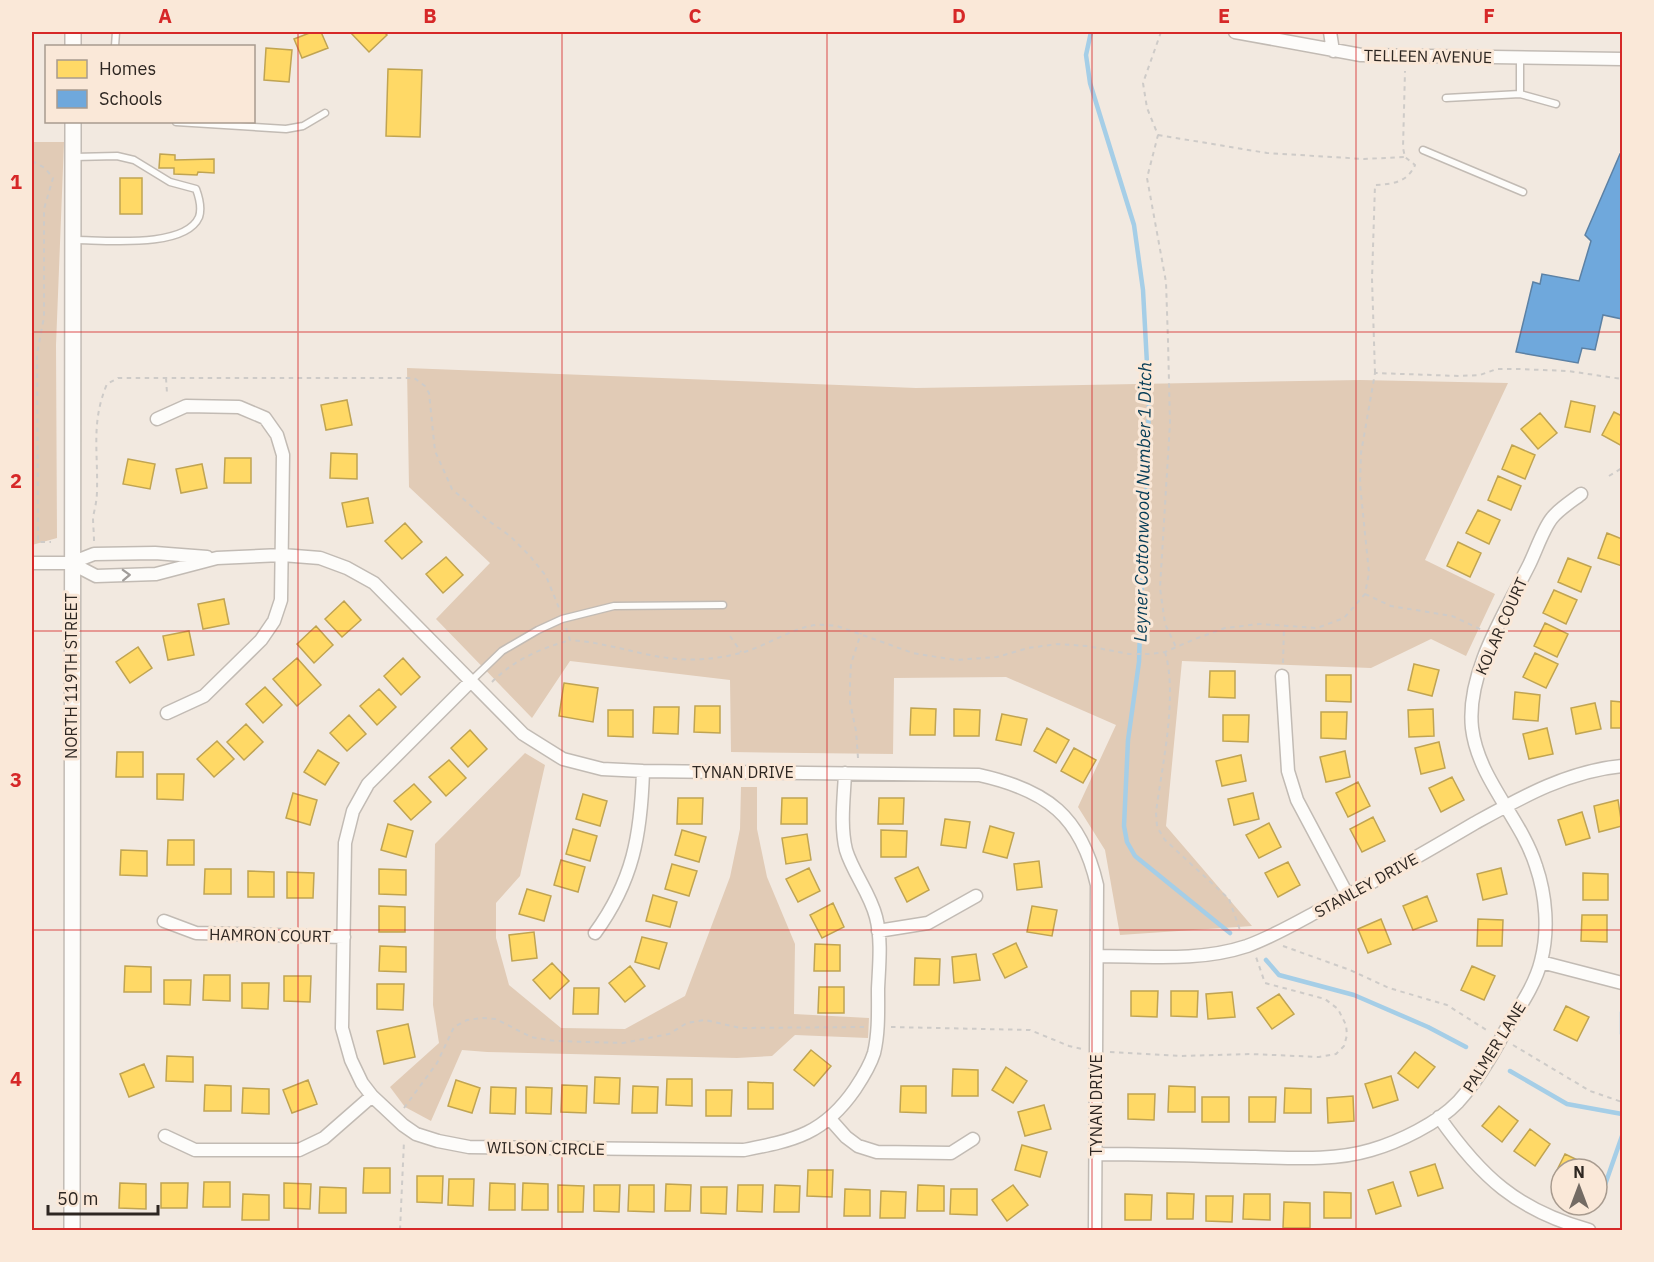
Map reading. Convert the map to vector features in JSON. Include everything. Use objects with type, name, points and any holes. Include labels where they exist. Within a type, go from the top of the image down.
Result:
[{"type":"street","name":"TELLEEN AVENUE","points":[[1235,32],[1361,55],[1623,59]]},
{"type":"street","points":[[1330,32],[1333,51]]},
{"type":"street","name":"NORTH 119TH STREET","points":[[72,1230],[73,123]]},
{"type":"street","points":[[157,419],[186,406],[239,407],[265,418],[277,435],[283,455],[281,600],[274,621],[261,640],[204,696],[167,713]]},
{"type":"street","name":"KOLAR COURT","points":[[1506,806],[1477,751],[1472,729],[1471,706],[1475,685],[1494,635],[1552,518],[1581,494]]},
{"type":"street","points":[[32,562],[71,563],[94,554],[155,553],[217,558]]},
{"type":"street","name":"TYNAN DRIVE","points":[[71,563],[96,576],[156,574],[217,558],[282,555],[320,558],[347,568],[374,584],[523,734],[562,759],[602,769],[979,775],[1009,782],[1036,794],[1061,812],[1081,837],[1092,864],[1097,885],[1099,907],[1095,1230]]},
{"type":"street","points":[[1282,676],[1291,781],[1297,800],[1348,896]]},
{"type":"street","name":"WILSON CIRCLE","points":[[470,682],[368,784],[353,811],[345,843],[342,1028],[351,1060],[362,1083],[372,1096],[403,1125],[416,1134],[438,1141],[469,1147],[744,1150],[787,1142],[811,1132],[830,1119],[847,1101],[866,1074],[874,1052],[877,1027],[878,931],[870,899],[846,850],[843,822],[845,773]]},
{"type":"street","name":"STANLEY DRIVE","points":[[1097,956],[1200,956],[1227,952],[1270,937],[1348,896],[1506,806],[1568,777],[1607,767],[1623,766]]},
{"type":"street","points":[[595,933],[613,909],[633,861],[639,828],[643,771]]},
{"type":"street","name":"PALMER LANE","points":[[1096,1154],[1301,1158],[1338,1156],[1378,1147],[1403,1137],[1439,1117],[1458,1102],[1485,1066],[1532,985],[1541,962],[1544,945],[1545,904],[1539,875],[1532,856],[1506,806]]},
{"type":"street","points":[[878,931],[928,923],[975,896]]},
{"type":"street","name":"HAMRON COURT","points":[[164,921],[196,933],[344,937]]},
{"type":"street","points":[[1541,962],[1623,983]]},
{"type":"street","points":[[165,1136],[195,1150],[299,1150],[324,1138],[372,1096]]},
{"type":"street","points":[[1439,1117],[1464,1153],[1492,1182],[1528,1207],[1559,1222],[1589,1230]]},
{"type":"street","points":[[830,1119],[846,1137],[858,1146],[877,1152],[951,1153],[973,1139]]},
{"type":"lane","points":[[1520,58],[1520,94]]},
{"type":"lane","points":[[1446,98],[1520,94],[1556,104]]},
{"type":"lane","points":[[192,123],[286,129],[303,126],[326,113]]},
{"type":"lane","points":[[1423,150],[1523,192]]},
{"type":"lane","points":[[73,157],[117,156],[134,160],[170,182],[196,189],[200,201],[199,216],[190,227],[176,236],[156,239],[73,240]]},
{"type":"lane","points":[[470,682],[502,651],[562,619],[614,606],[723,605]]},
{"type":"path","points":[[1161,32],[1143,83],[1147,108],[1158,135],[1147,178],[1166,282],[1170,423],[1160,588],[1165,624],[1176,647]]},
{"type":"path","points":[[491,682],[522,658],[570,640],[593,642],[656,658],[703,659],[741,652],[809,626],[837,626],[913,653],[955,660],[997,657],[1028,648],[1058,645],[1087,646],[1129,654],[1150,654],[1165,652],[1225,628],[1260,624],[1317,628],[1344,618],[1365,594],[1369,573],[1360,484],[1361,453],[1375,373],[1372,279],[1375,185],[1401,181],[1412,172],[1415,165],[1406,157],[1403,148],[1405,70]]},
{"type":"path","points":[[1158,135],[1267,153],[1353,158],[1406,157]]},
{"type":"path","points":[[32,161],[45,168],[53,178],[44,209],[44,317],[36,354],[38,542],[51,542]]},
{"type":"path","points":[[1375,373],[1460,376],[1480,375],[1497,369],[1518,369],[1568,371],[1623,379]]},
{"type":"path","points":[[94,543],[93,517],[97,489],[94,441],[100,398],[106,384],[118,378],[414,378],[425,386],[431,400],[435,451],[452,489],[486,519],[510,536],[546,576],[570,640]]},
{"type":"path","points":[[166,378],[167,393]]},
{"type":"path","points":[[1609,476],[1623,468]]},
{"type":"path","points":[[1365,594],[1392,606],[1416,612],[1452,616],[1481,629]]},
{"type":"path","points":[[1283,652],[1284,627]]},
{"type":"path","points":[[858,758],[856,731],[850,702],[850,682],[851,664],[861,633]]},
{"type":"path","points":[[730,636],[741,652]]},
{"type":"path","points":[[1165,652],[1168,662],[1168,714],[1156,812],[1157,827],[1165,840],[1228,899],[1241,933]]},
{"type":"path","points":[[1283,946],[1350,970],[1389,988],[1447,1005],[1488,1031]]},
{"type":"path","points":[[1110,1052],[1181,1056],[1251,1054],[1319,1057],[1336,1054],[1344,1046],[1347,1035],[1346,1025],[1338,1009],[1325,999],[1265,983],[1256,957]]},
{"type":"path","points":[[403,1109],[437,1063],[454,1027],[467,1020],[496,1019],[531,1037],[555,1041],[623,1043],[669,1034],[687,1023],[705,1020],[740,1028],[864,1027]]},
{"type":"path","points":[[891,1027],[1030,1030],[1069,1046],[1082,1048]]},
{"type":"path","points":[[1513,1045],[1590,1091],[1623,1102]]},
{"type":"path","points":[[400,1230],[404,1141]]},
{"type":"shaded area","points":[[32,142],[64,142],[56,345],[57,538],[32,545]]},
{"type":"shaded area","points":[[407,368],[916,388],[1360,380],[1508,383],[1425,560],[1495,594],[1466,656],[1431,639],[1371,668],[1182,661],[1166,826],[1252,926],[1120,935],[1105,850],[1078,807],[1116,725],[1006,677],[894,678],[893,754],[731,752],[730,680],[570,661],[532,718],[436,619],[490,563],[409,487]]},
{"type":"shaded area","points":[[525,753],[545,765],[520,876],[496,903],[496,938],[509,985],[561,1028],[625,1029],[685,996],[730,877],[740,829],[741,787],[757,787],[757,829],[767,877],[795,944],[794,1014],[869,1018],[868,1038],[795,1035],[772,1056],[737,1058],[462,1050],[431,1121],[405,1107],[390,1087],[439,1043],[433,1005],[435,844]]},
{"type":"building: Homes","points":[[312,32],[321,32],[328,48],[302,58],[294,39]]},
{"type":"building: Homes","points":[[350,32],[384,32],[387,35],[369,52]]},
{"type":"building: Homes","points":[[266,48],[292,50],[289,82],[264,80]]},
{"type":"building: Homes","points":[[388,69],[422,70],[420,137],[386,136]]},
{"type":"building: Homes","points":[[160,154],[175,155],[175,160],[214,159],[214,173],[174,174],[174,168],[159,168]]},
{"type":"building: Homes","points":[[120,178],[142,178],[142,214],[120,214]]},
{"type":"building: Homes","points":[[347,400],[352,425],[326,430],[321,405]]},
{"type":"building: Homes","points":[[1571,401],[1595,406],[1590,432],[1565,427]]},
{"type":"building: Homes","points":[[1614,412],[1622,416],[1622,446],[1602,435]]},
{"type":"building: Homes","points":[[1540,413],[1557,433],[1538,449],[1521,429]]},
{"type":"building: Homes","points":[[1512,445],[1535,455],[1525,479],[1502,469]]},
{"type":"building: Homes","points":[[331,453],[357,454],[357,479],[330,478]]},
{"type":"building: Homes","points":[[225,458],[251,458],[251,483],[224,483]]},
{"type":"building: Homes","points":[[128,459],[155,464],[150,489],[123,484]]},
{"type":"building: Homes","points":[[202,464],[207,488],[181,493],[176,469]]},
{"type":"building: Homes","points":[[1498,476],[1521,486],[1511,510],[1488,500]]},
{"type":"building: Homes","points":[[368,498],[373,523],[347,527],[342,503]]},
{"type":"building: Homes","points":[[1478,510],[1500,520],[1489,544],[1466,533]]},
{"type":"building: Homes","points":[[405,523],[422,542],[402,559],[385,541]]},
{"type":"building: Homes","points":[[1607,533],[1622,539],[1622,566],[1598,558]]},
{"type":"building: Homes","points":[[1458,542],[1481,553],[1470,577],[1447,566]]},
{"type":"building: Homes","points":[[446,557],[463,575],[443,593],[426,574]]},
{"type":"building: Homes","points":[[1568,558],[1591,567],[1581,592],[1558,582]]},
{"type":"building: Homes","points":[[1554,590],[1577,600],[1566,624],[1543,613]]},
{"type":"building: Homes","points":[[224,599],[229,624],[203,629],[198,604]]},
{"type":"building: Homes","points":[[344,601],[361,620],[342,637],[325,619]]},
{"type":"building: Homes","points":[[1545,623],[1568,634],[1557,657],[1534,646]]},
{"type":"building: Homes","points":[[316,626],[333,645],[314,663],[297,644]]},
{"type":"building: Homes","points":[[189,631],[194,655],[168,660],[163,636]]},
{"type":"building: Homes","points":[[138,647],[152,668],[130,683],[116,662]]},
{"type":"building: Homes","points":[[1535,653],[1558,664],[1546,688],[1523,677]]},
{"type":"building: Homes","points":[[297,658],[321,685],[297,706],[273,679]]},
{"type":"building: Homes","points":[[403,658],[420,677],[401,695],[384,676]]},
{"type":"building: Homes","points":[[1414,664],[1439,670],[1432,696],[1408,690]]},
{"type":"building: Homes","points":[[1210,671],[1235,671],[1235,698],[1209,697]]},
{"type":"building: Homes","points":[[1326,675],[1351,675],[1351,702],[1326,701]]},
{"type":"building: Homes","points":[[564,683],[598,688],[593,722],[559,716]]},
{"type":"building: Homes","points":[[265,687],[282,705],[263,723],[246,704]]},
{"type":"building: Homes","points":[[379,689],[396,707],[377,725],[360,706]]},
{"type":"building: Homes","points":[[1515,692],[1540,695],[1538,721],[1513,719]]},
{"type":"building: Homes","points":[[1611,701],[1622,702],[1622,728],[1611,728]]},
{"type":"building: Homes","points":[[1595,703],[1601,729],[1576,734],[1571,708]]},
{"type":"building: Homes","points":[[695,706],[720,706],[720,733],[694,732]]},
{"type":"building: Homes","points":[[654,707],[679,707],[678,734],[653,733]]},
{"type":"building: Homes","points":[[911,708],[936,709],[935,735],[910,735]]},
{"type":"building: Homes","points":[[954,709],[980,710],[979,736],[954,736]]},
{"type":"building: Homes","points":[[1433,709],[1434,736],[1409,737],[1408,710]]},
{"type":"building: Homes","points":[[608,710],[633,710],[633,737],[608,736]]},
{"type":"building: Homes","points":[[1321,712],[1347,712],[1346,739],[1321,738]]},
{"type":"building: Homes","points":[[1002,714],[1027,719],[1021,745],[996,740]]},
{"type":"building: Homes","points":[[349,715],[366,734],[347,751],[330,733]]},
{"type":"building: Homes","points":[[1223,715],[1249,715],[1248,742],[1223,741]]},
{"type":"building: Homes","points":[[246,724],[263,742],[244,760],[227,742]]},
{"type":"building: Homes","points":[[1047,728],[1069,740],[1056,763],[1034,751]]},
{"type":"building: Homes","points":[[1547,728],[1553,754],[1529,759],[1523,734]]},
{"type":"building: Homes","points":[[470,730],[487,749],[468,767],[451,748]]},
{"type":"building: Homes","points":[[217,741],[234,759],[214,777],[197,759]]},
{"type":"building: Homes","points":[[1439,742],[1445,768],[1421,774],[1415,748]]},
{"type":"building: Homes","points":[[1074,748],[1096,760],[1083,783],[1061,771]]},
{"type":"building: Homes","points":[[318,750],[339,763],[325,785],[304,772]]},
{"type":"building: Homes","points":[[1345,751],[1350,777],[1326,782],[1320,757]]},
{"type":"building: Homes","points":[[117,752],[143,752],[143,777],[116,777]]},
{"type":"building: Homes","points":[[1241,755],[1246,781],[1222,786],[1216,761]]},
{"type":"building: Homes","points":[[449,760],[466,778],[446,796],[429,777]]},
{"type":"building: Homes","points":[[157,774],[184,774],[183,800],[157,799]]},
{"type":"building: Homes","points":[[1452,777],[1464,800],[1441,812],[1429,788]]},
{"type":"building: Homes","points":[[1358,782],[1370,806],[1348,817],[1336,793]]},
{"type":"building: Homes","points":[[414,784],[431,802],[411,820],[394,801]]},
{"type":"building: Homes","points":[[293,793],[317,800],[310,825],[286,818]]},
{"type":"building: Homes","points":[[1253,793],[1259,819],[1234,825],[1228,799]]},
{"type":"building: Homes","points":[[583,794],[607,801],[600,826],[576,819]]},
{"type":"building: Homes","points":[[678,798],[703,798],[702,824],[677,824]]},
{"type":"building: Homes","points":[[782,798],[807,798],[807,824],[781,824]]},
{"type":"building: Homes","points":[[879,798],[904,798],[903,824],[878,824]]},
{"type":"building: Homes","points":[[1618,800],[1622,826],[1599,832],[1594,806]]},
{"type":"building: Homes","points":[[1582,812],[1590,838],[1566,845],[1558,820]]},
{"type":"building: Homes","points":[[1373,817],[1385,841],[1362,852],[1350,829]]},
{"type":"building: Homes","points":[[945,819],[970,822],[966,848],[941,845]]},
{"type":"building: Homes","points":[[1269,823],[1281,847],[1259,858],[1246,835]]},
{"type":"building: Homes","points":[[388,824],[413,831],[406,857],[381,850]]},
{"type":"building: Homes","points":[[990,826],[1014,833],[1007,858],[983,852]]},
{"type":"building: Homes","points":[[573,829],[597,836],[590,861],[566,854]]},
{"type":"building: Homes","points":[[682,830],[706,837],[699,862],[675,855]]},
{"type":"building: Homes","points":[[881,830],[907,831],[906,857],[881,857]]},
{"type":"building: Homes","points":[[807,834],[811,860],[786,864],[782,838]]},
{"type":"building: Homes","points":[[168,840],[194,840],[194,865],[167,865]]},
{"type":"building: Homes","points":[[121,850],[147,851],[147,876],[120,875]]},
{"type":"building: Homes","points":[[561,860],[585,867],[578,892],[554,885]]},
{"type":"building: Homes","points":[[1039,861],[1042,887],[1017,890],[1014,864]]},
{"type":"building: Homes","points":[[1288,862],[1300,885],[1278,897],[1265,873]]},
{"type":"building: Homes","points":[[672,864],[697,871],[689,896],[665,889]]},
{"type":"building: Homes","points":[[918,867],[929,890],[907,902],[895,878]]},
{"type":"building: Homes","points":[[809,868],[820,891],[798,902],[786,879]]},
{"type":"building: Homes","points":[[1501,868],[1507,894],[1483,900],[1477,874]]},
{"type":"building: Homes","points":[[205,869],[231,869],[231,894],[204,894]]},
{"type":"building: Homes","points":[[379,869],[406,870],[406,895],[379,894]]},
{"type":"building: Homes","points":[[248,871],[274,872],[274,897],[248,897]]},
{"type":"building: Homes","points":[[287,872],[314,873],[313,898],[287,898]]},
{"type":"building: Homes","points":[[1583,873],[1608,874],[1608,900],[1583,900]]},
{"type":"building: Homes","points":[[527,889],[551,896],[544,921],[519,914]]},
{"type":"building: Homes","points":[[653,895],[677,902],[670,927],[646,921]]},
{"type":"building: Homes","points":[[1427,896],[1437,921],[1413,930],[1403,906]]},
{"type":"building: Homes","points":[[833,903],[844,927],[822,938],[810,915]]},
{"type":"building: Homes","points":[[379,906],[405,907],[405,932],[379,932]]},
{"type":"building: Homes","points":[[1032,906],[1057,910],[1052,936],[1027,932]]},
{"type":"building: Homes","points":[[1582,915],[1607,915],[1607,942],[1581,941]]},
{"type":"building: Homes","points":[[1381,919],[1391,944],[1368,953],[1358,929]]},
{"type":"building: Homes","points":[[1478,919],[1503,920],[1502,946],[1477,946]]},
{"type":"building: Homes","points":[[534,932],[537,958],[512,961],[509,935]]},
{"type":"building: Homes","points":[[642,937],[667,943],[659,969],[635,962]]},
{"type":"building: Homes","points":[[1016,943],[1027,967],[1005,978],[993,954]]},
{"type":"building: Homes","points":[[815,944],[840,945],[840,971],[814,971]]},
{"type":"building: Homes","points":[[380,946],[406,947],[406,972],[379,971]]},
{"type":"building: Homes","points":[[976,954],[980,980],[954,983],[952,957]]},
{"type":"building: Homes","points":[[915,958],[940,959],[939,985],[914,985]]},
{"type":"building: Homes","points":[[552,963],[569,981],[550,999],[533,980]]},
{"type":"building: Homes","points":[[125,966],[151,967],[151,992],[124,992]]},
{"type":"building: Homes","points":[[630,966],[645,986],[625,1002],[609,983]]},
{"type":"building: Homes","points":[[1472,966],[1495,976],[1484,1000],[1461,990]]},
{"type":"building: Homes","points":[[204,975],[230,975],[230,1001],[203,1000]]},
{"type":"building: Homes","points":[[284,976],[311,976],[310,1002],[284,1001]]},
{"type":"building: Homes","points":[[164,980],[191,980],[190,1005],[164,1004]]},
{"type":"building: Homes","points":[[242,983],[269,983],[268,1009],[242,1008]]},
{"type":"building: Homes","points":[[377,984],[404,984],[403,1010],[377,1009]]},
{"type":"building: Homes","points":[[819,987],[844,987],[844,1013],[818,1013]]},
{"type":"building: Homes","points":[[574,988],[599,988],[598,1014],[573,1014]]},
{"type":"building: Homes","points":[[1131,991],[1158,991],[1157,1017],[1131,1016]]},
{"type":"building: Homes","points":[[1171,991],[1198,991],[1197,1017],[1171,1016]]},
{"type":"building: Homes","points":[[1232,992],[1235,1017],[1208,1019],[1206,994]]},
{"type":"building: Homes","points":[[1279,994],[1294,1014],[1272,1029],[1257,1008]]},
{"type":"building: Homes","points":[[1566,1006],[1589,1017],[1577,1041],[1554,1030]]},
{"type":"building: Homes","points":[[408,1024],[415,1057],[384,1064],[377,1031]]},
{"type":"building: Homes","points":[[811,1050],[831,1066],[814,1086],[794,1070]]},
{"type":"building: Homes","points":[[1415,1052],[1435,1067],[1418,1088],[1398,1073]]},
{"type":"building: Homes","points":[[167,1056],[193,1057],[193,1082],[166,1081]]},
{"type":"building: Homes","points":[[144,1064],[154,1087],[129,1097],[120,1074]]},
{"type":"building: Homes","points":[[1006,1067],[1027,1081],[1013,1103],[992,1090]]},
{"type":"building: Homes","points":[[953,1069],[978,1070],[978,1096],[952,1096]]},
{"type":"building: Homes","points":[[1391,1076],[1398,1100],[1373,1108],[1365,1084]]},
{"type":"building: Homes","points":[[595,1077],[620,1078],[619,1104],[594,1103]]},
{"type":"building: Homes","points":[[667,1079],[692,1079],[692,1106],[666,1105]]},
{"type":"building: Homes","points":[[308,1080],[317,1104],[292,1113],[283,1090]]},
{"type":"building: Homes","points":[[456,1080],[480,1088],[472,1113],[448,1106]]},
{"type":"building: Homes","points":[[748,1082],[773,1083],[773,1109],[748,1109]]},
{"type":"building: Homes","points":[[205,1085],[231,1086],[231,1111],[204,1111]]},
{"type":"building: Homes","points":[[562,1085],[587,1086],[586,1113],[561,1112]]},
{"type":"building: Homes","points":[[633,1086],[658,1087],[657,1113],[632,1113]]},
{"type":"building: Homes","points":[[901,1086],[926,1086],[926,1113],[900,1112]]},
{"type":"building: Homes","points":[[1169,1086],[1195,1087],[1195,1112],[1168,1112]]},
{"type":"building: Homes","points":[[491,1087],[516,1088],[515,1114],[490,1113]]},
{"type":"building: Homes","points":[[526,1087],[552,1088],[551,1114],[526,1113]]},
{"type":"building: Homes","points":[[243,1088],[269,1089],[269,1114],[242,1113]]},
{"type":"building: Homes","points":[[1285,1088],[1311,1089],[1311,1113],[1284,1113]]},
{"type":"building: Homes","points":[[706,1090],[732,1090],[731,1116],[706,1116]]},
{"type":"building: Homes","points":[[1128,1094],[1155,1094],[1154,1120],[1128,1119]]},
{"type":"building: Homes","points":[[1353,1096],[1354,1121],[1328,1123],[1327,1098]]},
{"type":"building: Homes","points":[[1202,1097],[1229,1097],[1229,1122],[1202,1122]]},
{"type":"building: Homes","points":[[1249,1097],[1276,1097],[1275,1122],[1249,1122]]},
{"type":"building: Homes","points":[[1044,1105],[1051,1129],[1025,1136],[1018,1112]]},
{"type":"building: Homes","points":[[1499,1106],[1518,1121],[1502,1142],[1482,1126]]},
{"type":"building: Homes","points":[[1530,1129],[1550,1144],[1535,1166],[1514,1151]]},
{"type":"building: Homes","points":[[1022,1145],[1047,1152],[1040,1177],[1015,1170]]},
{"type":"building: Homes","points":[[1435,1164],[1443,1188],[1418,1196],[1410,1172]]},
{"type":"building: Homes","points":[[364,1168],[390,1168],[390,1193],[363,1193]]},
{"type":"building: Homes","points":[[808,1170],[833,1170],[832,1197],[807,1196]]},
{"type":"building: Homes","points":[[417,1176],[443,1176],[442,1203],[417,1202]]},
{"type":"building: Homes","points":[[449,1179],[474,1179],[473,1206],[448,1205]]},
{"type":"building: Homes","points":[[204,1182],[230,1182],[230,1207],[203,1207]]},
{"type":"building: Homes","points":[[1393,1182],[1401,1206],[1376,1214],[1368,1190]]},
{"type":"building: Homes","points":[[120,1183],[146,1184],[146,1209],[119,1208]]},
{"type":"building: Homes","points":[[161,1183],[188,1183],[187,1208],[161,1208]]},
{"type":"building: Homes","points":[[284,1183],[311,1184],[310,1209],[284,1208]]},
{"type":"building: Homes","points":[[490,1183],[515,1184],[515,1210],[489,1210]]},
{"type":"building: Homes","points":[[523,1183],[548,1184],[548,1210],[522,1210]]},
{"type":"building: Homes","points":[[666,1184],[691,1185],[690,1211],[665,1211]]},
{"type":"building: Homes","points":[[558,1185],[584,1186],[583,1212],[558,1212]]},
{"type":"building: Homes","points":[[594,1185],[620,1185],[619,1212],[594,1211]]},
{"type":"building: Homes","points":[[629,1185],[654,1185],[654,1212],[628,1211]]},
{"type":"building: Homes","points":[[738,1185],[763,1185],[762,1212],[737,1211]]},
{"type":"building: Homes","points":[[775,1185],[800,1186],[799,1212],[774,1212]]},
{"type":"building: Homes","points":[[918,1185],[944,1186],[944,1211],[917,1211]]},
{"type":"building: Homes","points":[[1013,1185],[1028,1205],[1007,1221],[992,1200]]},
{"type":"building: Homes","points":[[320,1187],[346,1188],[346,1213],[319,1213]]},
{"type":"building: Homes","points":[[701,1187],[727,1187],[726,1214],[701,1213]]},
{"type":"building: Homes","points":[[845,1189],[870,1190],[870,1216],[844,1216]]},
{"type":"building: Homes","points":[[951,1189],[977,1189],[977,1215],[950,1214]]},
{"type":"building: Homes","points":[[881,1191],[906,1192],[905,1218],[880,1218]]},
{"type":"building: Homes","points":[[1324,1192],[1351,1193],[1351,1218],[1324,1218]]},
{"type":"building: Homes","points":[[1167,1193],[1194,1194],[1193,1219],[1167,1219]]},
{"type":"building: Homes","points":[[243,1194],[269,1195],[269,1220],[242,1220]]},
{"type":"building: Homes","points":[[1125,1194],[1152,1195],[1151,1220],[1125,1220]]},
{"type":"building: Homes","points":[[1244,1194],[1270,1194],[1270,1220],[1243,1219]]},
{"type":"building: Homes","points":[[1206,1196],[1233,1196],[1232,1222],[1206,1221]]},
{"type":"building: Homes","points":[[1284,1202],[1310,1203],[1310,1228],[1283,1228]]},
{"type":"building: Schools","points":[[1620,154],[1622,155],[1622,319],[1603,315],[1595,350],[1582,348],[1578,363],[1516,352],[1533,282],[1540,284],[1542,274],[1579,281],[1591,241],[1585,235]]},
{"type":"waterway","name":"Leyner Cottonwood Number 1 Ditch","points":[[1091,32],[1086,55],[1090,83],[1134,225],[1143,290],[1149,401],[1139,662],[1128,740],[1124,826],[1127,842],[1135,856],[1230,933]]},
{"type":"waterway","name":"Leyner Cottonwood Number 1 Ditch","points":[[1266,960],[1279,975],[1354,995],[1428,1027],[1466,1047]]},
{"type":"waterway","points":[[1622,1012],[1622,1034]]},
{"type":"waterway","name":"Leyner Cottonwood Number 1 Ditch","points":[[1510,1071],[1567,1104],[1622,1114]]},
{"type":"waterway","points":[[1609,1173],[1622,1136]]}]
